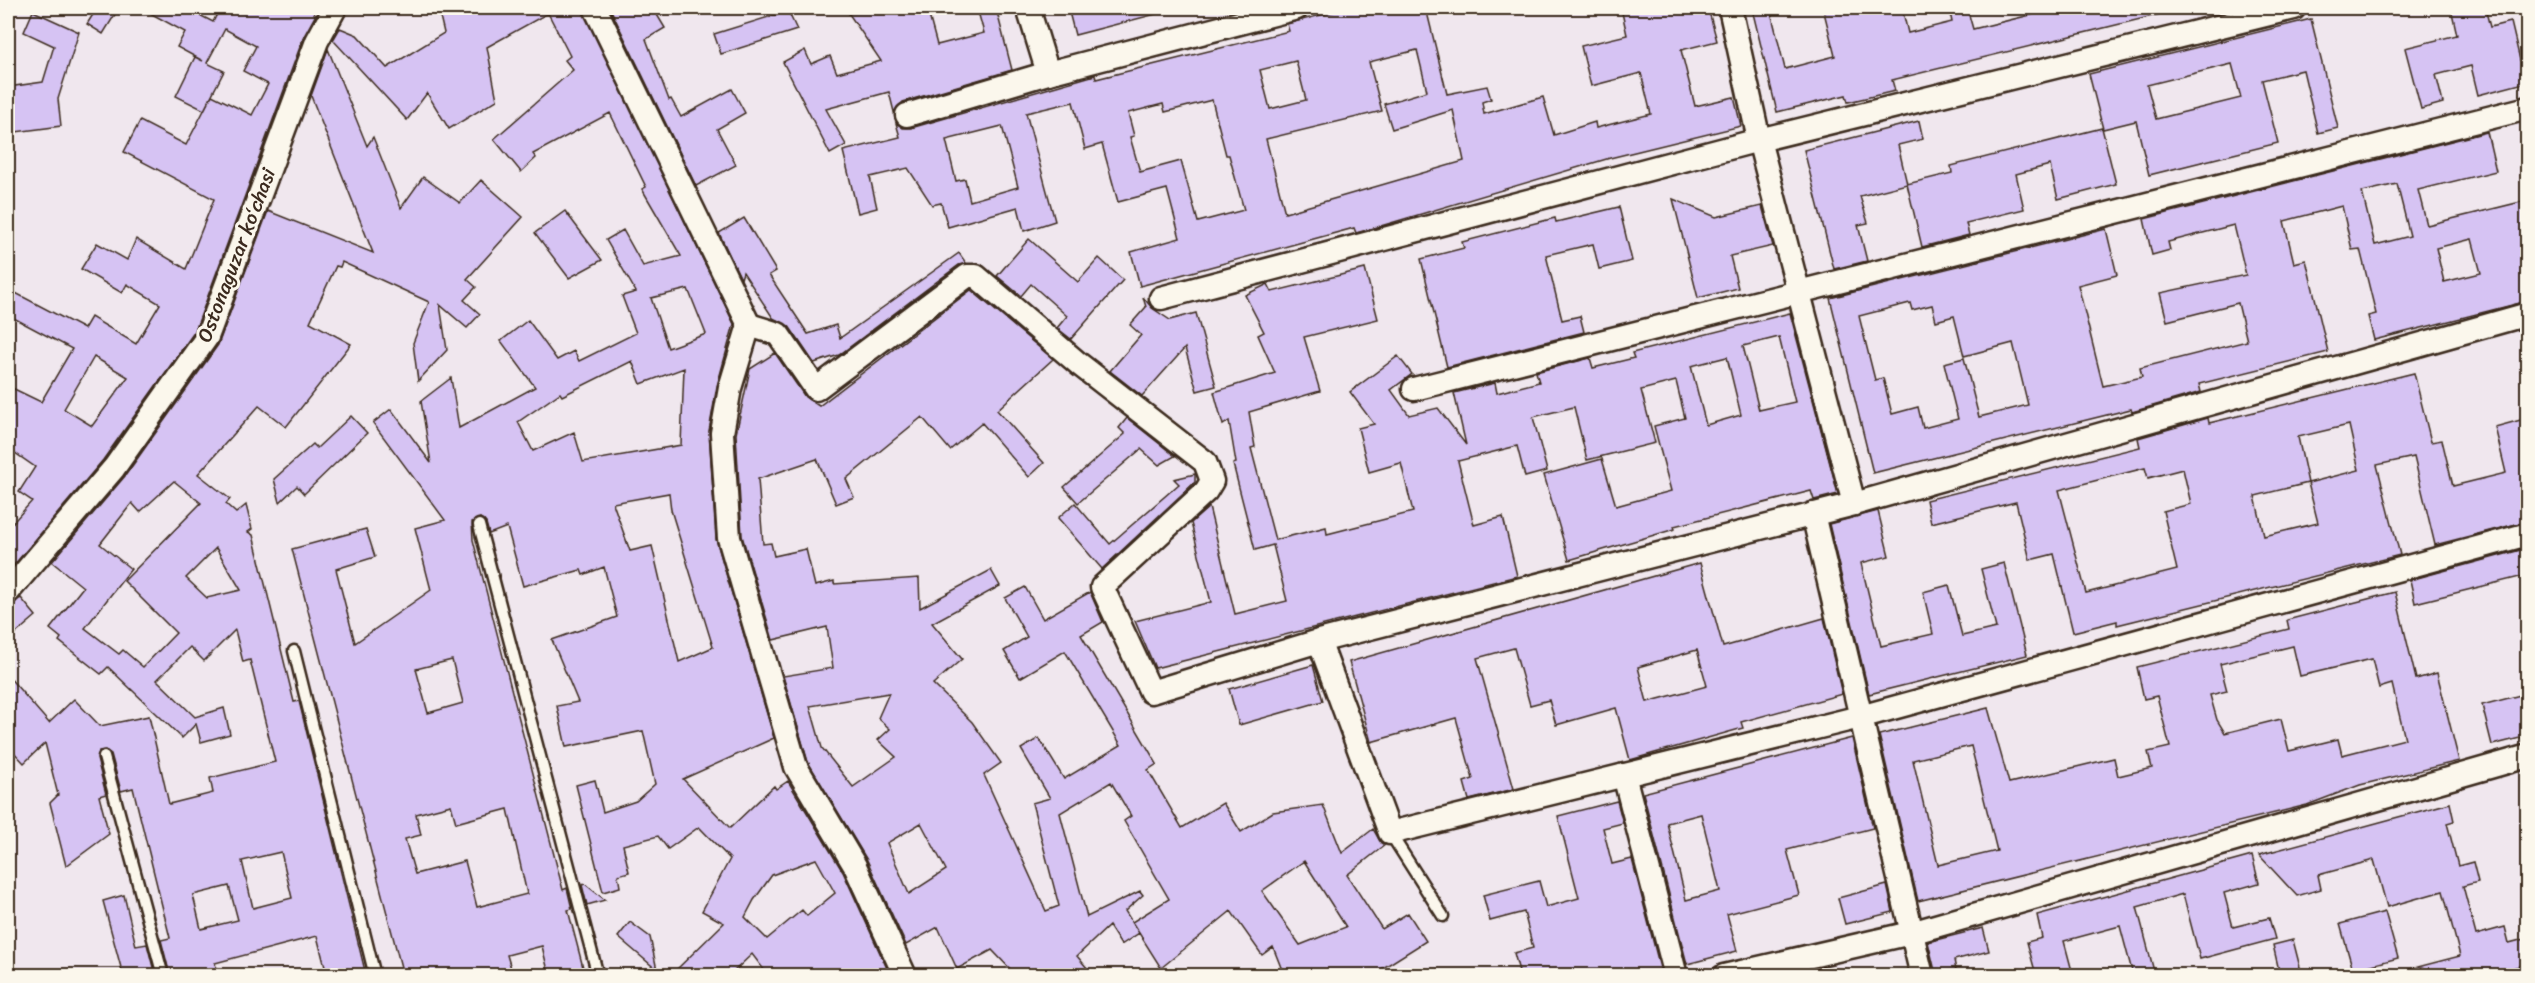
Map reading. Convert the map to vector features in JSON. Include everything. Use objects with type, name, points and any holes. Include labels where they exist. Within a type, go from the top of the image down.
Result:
[{"type":"street","name":"Ostonaguzar koʻchasi","points":[[8,592],[114,468],[207,337],[317,41],[335,8]]},
{"type":"street","points":[[594,8],[748,325],[730,388],[722,434],[729,538],[796,767],[855,867],[905,975]]},
{"type":"street","points":[[1028,8],[1048,73]]},
{"type":"street","points":[[907,115],[1048,73],[1297,8]]},
{"type":"street","points":[[1730,8],[1759,140],[1854,504]]},
{"type":"street","points":[[1161,298],[1759,140],[2294,8]]},
{"type":"street","points":[[1414,389],[2528,108]]},
{"type":"street","points":[[748,325],[778,334],[816,389],[967,276],[983,280],[1079,364],[1205,462],[1210,470],[1212,481],[1206,491],[1102,587],[1151,692],[1319,641],[1854,504],[2528,314]]},
{"type":"street","points":[[1813,514],[1922,975]]},
{"type":"street","points":[[1319,641],[1390,833],[1860,717],[2528,534]]},
{"type":"street","points":[[1724,975],[1911,933],[2528,756]]},
{"type":"street","points":[[1624,775],[1676,975]]},
{"type":"lane","points":[[479,525],[598,975]]},
{"type":"lane","points":[[294,651],[375,975]]},
{"type":"lane","points":[[104,757],[163,975]]},
{"type":"lane","points":[[1390,833],[1443,916]]},
{"type":"building","points":[[97,8],[119,8],[103,34],[87,24]]},
{"type":"building","points":[[141,8],[186,8],[213,22],[220,8],[312,8],[315,16],[304,36],[195,331],[103,460],[8,572],[8,528],[32,501],[19,492],[35,467],[8,448],[8,386],[41,402],[72,349],[8,315],[8,289],[84,329],[91,317],[136,344],[160,304],[127,284],[122,293],[81,269],[97,243],[127,260],[136,239],[186,269],[214,199],[124,152],[140,121],[186,145],[212,95],[252,115],[268,84],[243,71],[256,46],[225,29],[207,63],[224,71],[204,110],[176,96],[195,57],[203,61],[177,47],[185,32]],"holes":[[[94,357],[128,377],[92,426],[64,409]]]},
{"type":"building","points":[[438,8],[582,8],[734,324],[717,386],[709,431],[716,539],[774,738],[683,779],[730,828],[774,786],[776,789],[788,781],[843,872],[890,975],[768,975],[752,954],[730,975],[671,975],[724,923],[702,911],[730,859],[699,827],[668,849],[658,836],[623,845],[629,872],[618,875],[620,887],[603,892],[576,785],[595,780],[603,812],[636,801],[655,784],[643,731],[566,747],[557,706],[578,702],[552,640],[617,617],[604,567],[583,575],[581,570],[523,586],[507,527],[489,534],[486,523],[480,518],[472,522],[473,540],[563,890],[567,888],[572,909],[568,910],[585,975],[549,975],[542,946],[507,955],[513,975],[403,975],[292,549],[366,529],[375,557],[336,569],[355,643],[431,590],[415,528],[445,520],[373,423],[391,409],[431,463],[421,401],[451,378],[459,428],[535,387],[501,341],[528,320],[557,360],[574,351],[579,361],[636,333],[622,296],[636,292],[606,240],[623,230],[643,266],[681,256],[642,189],[646,187],[610,113],[533,154],[536,158],[521,172],[494,139],[573,70],[565,60],[570,56],[548,13],[487,47],[497,100],[449,129],[427,93],[407,120],[333,40],[340,28],[357,35],[387,68],[444,33]],"holes":[[[688,289],[706,334],[668,348],[651,298]],[[632,361],[641,384],[684,368],[681,445],[583,462],[574,432],[533,451],[518,422],[560,393],[562,396]],[[669,493],[671,510],[713,647],[679,662],[652,546],[630,551],[613,503]],[[452,660],[463,703],[428,713],[416,669]],[[451,805],[456,823],[508,809],[527,894],[477,907],[465,861],[415,874],[405,839],[421,835],[416,814]],[[816,859],[835,893],[807,916],[802,910],[767,939],[745,917],[772,875]]]},
{"type":"building","points":[[610,8],[653,8],[665,28],[646,39],[669,100],[671,99],[681,117],[732,89],[745,113],[717,129],[736,165],[696,186]]},
{"type":"building","points":[[845,8],[927,8],[937,45],[984,33],[977,8],[996,8],[1012,70],[903,102],[894,112],[889,92],[826,109],[846,145],[830,154],[783,62],[805,50],[811,64],[830,56],[837,73],[881,61]]},
{"type":"building","points":[[1068,8],[1155,8],[1156,14],[1075,35]]},
{"type":"building","points":[[1347,8],[1426,8],[1447,94],[1487,86],[1491,99],[1482,102],[1484,114],[1543,97],[1554,135],[1595,122],[1596,128],[1651,114],[1641,73],[1591,86],[1581,46],[1627,35],[1621,8],[1708,8],[1717,41],[1681,50],[1695,106],[1734,97],[1741,126],[1610,158],[1356,233],[1354,228],[1140,286],[1131,252],[1180,238],[1167,189],[1118,202],[1102,144],[1085,149],[1073,102],[1026,113],[1055,221],[1024,231],[1018,207],[948,227],[941,203],[932,205],[908,168],[870,177],[877,208],[858,213],[843,151],[900,137],[896,123],[903,128],[911,128],[1095,75],[1096,79],[1289,31],[1287,24]],"holes":[[[1417,50],[1427,91],[1384,104],[1392,129],[1453,110],[1464,161],[1285,213],[1266,139],[1382,111],[1369,62]],[[1296,61],[1306,100],[1270,109],[1260,70]],[[1212,100],[1226,155],[1229,155],[1244,210],[1198,222],[1181,161],[1140,172],[1130,137],[1134,136],[1128,113],[1163,104],[1165,112]],[[1002,126],[1018,187],[970,201],[965,179],[956,181],[946,140]]]},
{"type":"building","points":[[1770,8],[1785,69],[1835,56],[1823,8],[1902,8],[1908,33],[1952,22],[1949,8],[1967,8],[1973,29],[2059,8],[2160,8],[2161,14],[1892,80],[1895,91],[1848,102],[1846,95],[1777,112],[1753,13]]},
{"type":"building","points":[[2451,8],[2485,8],[2490,27],[2511,22],[2520,60],[2528,58],[2528,82],[2478,95],[2471,66],[2436,75],[2443,103],[2421,109],[2405,48],[2457,35]]},
{"type":"building","points":[[33,11],[79,32],[58,99],[61,126],[8,133],[8,87],[43,82],[54,46],[24,32]]},
{"type":"building","points":[[788,11],[797,30],[721,54],[714,34]]},
{"type":"building","points":[[2311,19],[2338,128],[2318,133],[2303,70],[2262,80],[2278,143],[2149,175],[2136,121],[2103,129],[2089,74]],"holes":[[[2232,64],[2241,98],[2156,119],[2147,85]]]},
{"type":"building","points":[[328,49],[367,146],[373,137],[401,208],[423,177],[460,203],[481,180],[523,217],[467,279],[476,287],[464,300],[480,314],[467,328],[440,305],[447,350],[418,381],[413,343],[429,302],[342,262],[340,267],[336,266],[310,322],[351,344],[286,427],[259,406],[198,474],[230,499],[226,504],[236,513],[246,505],[252,529],[248,532],[253,535],[294,702],[299,701],[366,975],[327,975],[317,936],[215,963],[218,975],[170,975],[161,940],[170,938],[133,788],[121,791],[111,754],[105,750],[99,751],[97,759],[106,794],[99,796],[109,834],[66,866],[50,803],[58,795],[45,743],[24,763],[8,746],[8,676],[49,723],[74,699],[100,726],[149,716],[169,804],[213,793],[210,778],[275,762],[250,660],[243,662],[235,630],[204,661],[190,647],[157,680],[195,717],[224,708],[230,734],[201,742],[196,724],[182,738],[108,667],[101,674],[59,641],[61,638],[50,629],[83,587],[52,562],[125,476],[218,345],[268,211],[373,253],[311,96]],"holes":[[[174,481],[201,503],[124,581],[176,633],[143,667],[123,650],[119,654],[85,628],[131,569],[100,544],[132,503],[140,512]],[[216,548],[241,590],[207,598],[186,578]],[[281,852],[292,898],[253,908],[242,861]],[[229,886],[238,920],[201,929],[193,895]]]},
{"type":"building","points":[[1919,121],[1923,139],[1898,145],[1907,184],[1860,196],[1868,223],[1858,225],[1867,261],[1834,269],[1804,150]]},
{"type":"building","points":[[2102,128],[2116,184],[2058,199],[2050,165],[2016,174],[2024,209],[1966,223],[1969,235],[1922,247],[1907,184],[1952,173],[1951,166]]},
{"type":"building","points":[[2487,132],[2496,171],[2418,190],[2427,225],[2525,201],[2528,212],[2528,301],[2374,340],[2368,316],[2376,314],[2360,249],[2352,250],[2342,206],[2284,221],[2294,263],[2306,260],[2328,352],[2199,384],[2201,392],[2132,412],[2131,409],[1873,473],[1830,298],[2106,229],[2117,275],[2078,285],[2103,386],[2142,377],[2140,368],[2247,341],[2238,303],[2167,321],[2160,293],[2246,275],[2234,225],[2168,242],[2170,250],[2152,255],[2144,219]],"holes":[[[2397,184],[2410,236],[2375,245],[2362,192]],[[2472,239],[2481,273],[2444,282],[2436,248]],[[1910,303],[1912,310],[1932,305],[1936,321],[1954,316],[1964,356],[2013,343],[2028,405],[1979,417],[1964,358],[1944,363],[1958,419],[1923,428],[1918,407],[1892,414],[1883,378],[1875,380],[1859,316]]]},
{"type":"building","points":[[1673,199],[1716,217],[1762,206],[1773,246],[1730,256],[1738,288],[1698,298]]},
{"type":"building","points":[[1619,207],[1632,261],[1599,269],[1593,244],[1546,255],[1562,320],[1580,316],[1584,332],[1447,367],[1421,259],[1464,248],[1462,242],[1555,218],[1556,222]]},
{"type":"building","points":[[565,211],[602,260],[569,278],[535,233]]},
{"type":"building","points":[[744,218],[776,271],[769,275],[808,334],[836,325],[840,338],[959,253],[966,263],[959,265],[839,355],[814,363],[789,326],[773,318],[743,272],[741,279],[719,233]]},
{"type":"building","points":[[1029,239],[1078,282],[1099,258],[1123,280],[1071,339],[1057,328],[1067,316],[1031,284],[1021,296],[997,276]]},
{"type":"building","points":[[1365,269],[1378,319],[1304,337],[1320,391],[1249,412],[1255,447],[1251,448],[1275,540],[1326,527],[1327,534],[1413,512],[1401,463],[1369,472],[1358,428],[1374,424],[1350,392],[1398,356],[1412,374],[1391,390],[1409,415],[1438,408],[1466,445],[1454,393],[1495,383],[1497,393],[1539,382],[1536,372],[1590,358],[1593,368],[1634,358],[1632,353],[1790,313],[1838,494],[1814,500],[1811,491],[1674,526],[1675,529],[1569,560],[1544,475],[1602,459],[1616,506],[1671,491],[1654,426],[1685,418],[1676,381],[1641,390],[1655,443],[1587,460],[1574,407],[1533,417],[1547,471],[1525,477],[1517,446],[1458,461],[1474,525],[1503,517],[1517,576],[1155,668],[1135,621],[1211,602],[1191,523],[1209,507],[1235,614],[1287,601],[1273,545],[1255,550],[1233,464],[1236,463],[1229,421],[1223,425],[1214,392],[1275,373],[1258,335],[1264,332],[1245,295],[1268,284],[1272,292]],"holes":[[[1779,337],[1795,402],[1759,410],[1743,346]],[[1727,357],[1741,415],[1706,425],[1691,366]]]},
{"type":"building","points":[[971,290],[1053,359],[997,410],[1044,463],[1029,477],[982,423],[950,450],[922,417],[846,479],[854,497],[836,504],[817,459],[758,479],[763,544],[771,543],[774,556],[806,549],[815,586],[834,581],[834,584],[919,578],[920,608],[991,570],[1000,586],[932,623],[962,659],[933,684],[972,722],[1001,763],[984,775],[1046,911],[1059,906],[1032,803],[1050,798],[1021,749],[1039,738],[1064,779],[1121,745],[1065,651],[1020,678],[1004,651],[1027,637],[1005,598],[1025,587],[1043,619],[1090,592],[1103,622],[1081,635],[1157,764],[1148,770],[1182,828],[1223,803],[1241,832],[1273,812],[1323,805],[1342,853],[1373,829],[1381,843],[1385,845],[1347,875],[1382,929],[1408,913],[1426,941],[1372,975],[1284,975],[1273,947],[1262,955],[1231,911],[1161,968],[1139,933],[1121,945],[1109,926],[1077,956],[1093,975],[1016,975],[992,950],[957,969],[938,927],[906,945],[867,860],[808,762],[783,676],[833,668],[827,627],[773,640],[742,536],[736,434],[750,369],[775,353],[805,397],[819,406]],"holes":[[[889,693],[878,718],[890,729],[878,740],[896,757],[853,787],[822,748],[810,706]],[[1111,782],[1131,816],[1124,821],[1169,899],[1132,922],[1125,911],[1143,895],[1140,891],[1087,917],[1060,813]],[[921,823],[946,870],[909,894],[887,843]],[[1304,861],[1346,927],[1300,945],[1262,891]]]},
{"type":"building","points":[[1143,297],[1152,308],[1170,320],[1196,313],[1216,386],[1197,391],[1185,348],[1142,396],[1110,371],[1141,335],[1130,325],[1146,307]]},
{"type":"building","points":[[2414,373],[2431,442],[2442,440],[2453,486],[2506,473],[2495,427],[2528,418],[2528,521],[2435,545],[2414,457],[2377,465],[2400,555],[2117,625],[2117,621],[2073,632],[2054,554],[2030,560],[2016,502],[1931,523],[1926,500],[2140,447],[2138,438],[2208,418],[2209,423]],"holes":[[[2349,425],[2359,470],[2308,483],[2298,437]],[[2145,468],[2148,478],[2183,469],[2191,504],[2163,511],[2177,570],[2086,593],[2059,490]],[[2308,483],[2318,523],[2264,536],[2255,496]]]},
{"type":"building","points":[[351,416],[367,433],[304,494],[297,486],[280,502],[274,479],[313,444],[317,448]]},
{"type":"building","points":[[1127,418],[1175,456],[1159,465],[1141,449],[1078,503],[1064,487],[1125,434],[1119,428]]},
{"type":"building","points":[[1195,474],[1195,482],[1102,569],[1058,518],[1075,503],[1110,544],[1179,484],[1174,479]]},
{"type":"building","points":[[1878,511],[1889,556],[1861,563],[1881,646],[1933,634],[1923,592],[1949,585],[1962,636],[1996,628],[1981,569],[2004,563],[2027,655],[1869,694],[1829,524]]},
{"type":"building","points":[[2528,548],[2528,575],[2415,603],[2410,580]]},
{"type":"building","points":[[1700,563],[1723,647],[1824,618],[1842,694],[1741,722],[1743,728],[1630,760],[1616,708],[1556,725],[1549,700],[1530,705],[1514,648],[1477,658],[1514,789],[1469,800],[1464,782],[1473,779],[1456,718],[1371,742],[1349,662]],"holes":[[[1697,650],[1707,686],[1647,702],[1638,667]]]},
{"type":"building","points":[[2395,592],[2416,679],[2437,673],[2459,761],[2360,785],[2307,805],[1918,901],[1879,735],[1988,708],[2009,783],[2114,758],[2118,776],[2152,768],[2148,752],[2170,747],[2157,696],[2144,699],[2137,667],[2289,629],[2287,620]],"holes":[[[2293,646],[2300,676],[2372,659],[2379,688],[2392,684],[2405,739],[2342,755],[2338,739],[2289,751],[2281,719],[2225,733],[2217,720],[2210,695],[2227,691],[2220,664]],[[1971,746],[1997,851],[1938,865],[1913,760]]]},
{"type":"building","points":[[21,598],[36,616],[8,640],[8,605]]},
{"type":"building","points":[[1313,665],[1323,701],[1239,725],[1229,689]]},
{"type":"building","points":[[2528,693],[2528,736],[2492,745],[2482,705]]},
{"type":"building","points":[[1852,738],[1873,828],[1787,850],[1799,895],[1727,914],[1737,951],[1687,964],[1643,793]],"holes":[[[1701,814],[1720,891],[1686,900],[1667,823]]]},
{"type":"building","points":[[1617,801],[1623,823],[1603,828],[1612,864],[1632,859],[1661,972],[1649,975],[1520,975],[1514,953],[1533,948],[1524,912],[1490,921],[1483,895],[1539,881],[1546,907],[1579,898],[1558,816]]},
{"type":"building","points":[[2450,803],[2454,821],[2447,823],[2458,866],[2473,862],[2478,882],[2463,886],[2476,935],[2505,927],[2509,943],[2528,938],[2528,964],[2485,975],[2411,975],[2410,969],[2460,956],[2443,891],[2387,907],[2374,860],[2318,875],[2321,889],[2297,896],[2259,855]]},
{"type":"building","points":[[2252,856],[2259,883],[2224,893],[2233,927],[2269,918],[2275,939],[2200,959],[2183,894],[2137,907],[2155,975],[2133,975],[2120,926],[2064,941],[2072,971],[2055,975],[2036,975],[2027,942],[2042,938],[2037,915]]},
{"type":"building","points":[[585,884],[605,900],[587,905],[582,885]]},
{"type":"building","points":[[1887,885],[1893,912],[1845,924],[1838,898]]},
{"type":"building","points":[[124,895],[136,946],[147,944],[155,975],[123,975],[103,901]]},
{"type":"building","points":[[2385,912],[2398,958],[2353,970],[2340,924]]},
{"type":"building","points":[[630,922],[650,937],[657,970],[618,937]]},
{"type":"building","points":[[1983,928],[1989,951],[1954,960],[1957,975],[1936,975],[1928,942]]},
{"type":"building","points":[[2293,940],[2302,975],[2280,975],[2273,945]]}]
